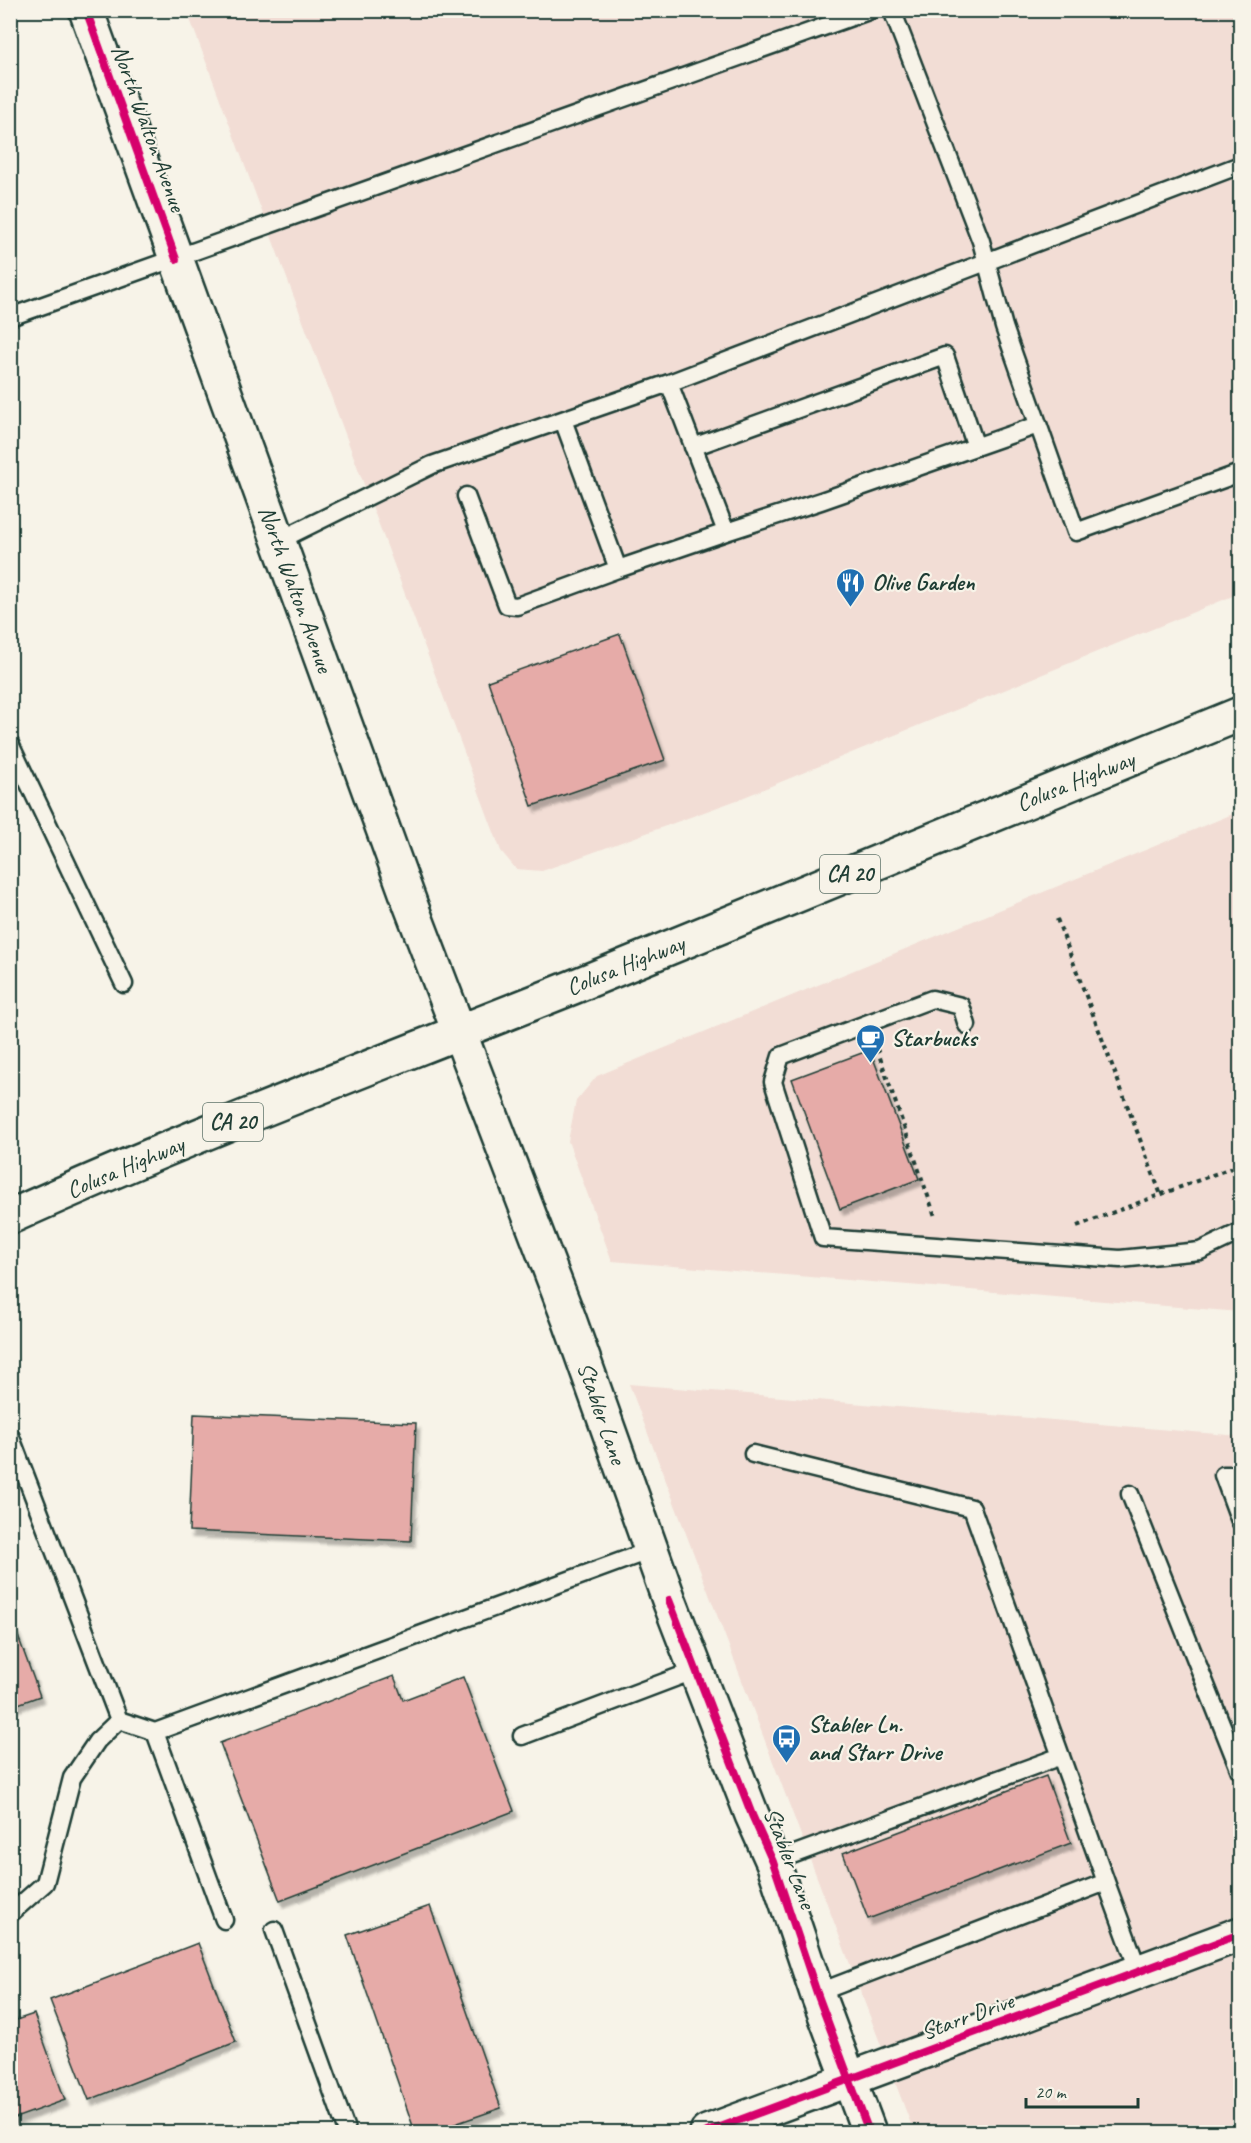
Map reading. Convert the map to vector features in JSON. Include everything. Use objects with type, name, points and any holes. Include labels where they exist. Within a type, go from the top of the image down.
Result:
[{"type":"main road","name":"North Walton Avenue","points":[[86,10],[458,1031]]},
{"type":"main road","name":"Colusa Highway","points":[[10,1217],[99,1177],[458,1031],[570,988],[1240,714]]},
{"type":"main road","name":"Stabler Lane","points":[[458,1031],[569,1319],[696,1670],[752,1815],[773,1862],[817,1993],[869,2133]]},
{"type":"main road","name":"Starr Drive","points":[[708,2133],[1240,1934]]},
{"type":"lane","points":[[10,316],[176,259],[871,10]]},
{"type":"lane","points":[[892,10],[981,241],[1004,327],[1076,532],[1240,473]]},
{"type":"lane","points":[[278,541],[432,465],[669,383],[1240,165]]},
{"type":"lane","points":[[693,447],[945,356],[976,447]]},
{"type":"lane","points":[[669,383],[726,532]]},
{"type":"lane","points":[[562,420],[618,569]]},
{"type":"lane","points":[[466,496],[507,605],[517,606],[618,569],[1038,425]]},
{"type":"lane","points":[[10,744],[124,984]]},
{"type":"lane","points":[[967,1025],[961,1006],[932,999],[781,1056],[772,1082],[823,1238],[1120,1259],[1200,1251],[1240,1232]]},
{"type":"lane","points":[[10,1435],[119,1720]]},
{"type":"lane","points":[[753,1454],[972,1508],[1139,1972]]},
{"type":"lane","points":[[1240,1475],[1224,1475],[1240,1521]]},
{"type":"lane","points":[[1130,1494],[1240,1772]]},
{"type":"lane","points":[[119,1720],[155,1732],[651,1550]]},
{"type":"lane","points":[[522,1736],[696,1670]]},
{"type":"lane","points":[[10,1914],[45,1883],[72,1778],[98,1741],[119,1720]]},
{"type":"lane","points":[[155,1732],[224,1920]]},
{"type":"lane","points":[[773,1862],[1061,1756]]},
{"type":"lane","points":[[817,1993],[1106,1882]]},
{"type":"lane","points":[[273,1930],[347,2133]]},
{"type":"path","points":[[1057,919],[1161,1195]]},
{"type":"path","points":[[877,1049],[935,1219],[947,1220]]},
{"type":"path","points":[[1067,1230],[1231,1168],[1237,1180],[1240,1178]]},
{"type":"shaded area","points":[[187,11],[1240,11],[1240,593],[737,800],[542,871],[516,869],[501,851]]},
{"type":"shaded area","points":[[1240,811],[1240,1312],[612,1261],[568,1141],[576,1101],[597,1076]]},
{"type":"shaded area","points":[[629,1384],[1240,1436],[1240,2132],[914,2132]]},
{"type":"building","points":[[620,634],[665,760],[532,806],[488,681]]},
{"type":"building","points":[[870,1050],[919,1179],[840,1209],[792,1079]]},
{"type":"building","points":[[194,1414],[416,1423],[411,1541],[189,1531]]},
{"type":"building","points":[[10,1614],[40,1696],[10,1707]]},
{"type":"building","points":[[394,1676],[403,1700],[463,1677],[514,1811],[280,1901],[220,1743]]},
{"type":"building","points":[[1046,1776],[1071,1843],[868,1919],[843,1853]]},
{"type":"building","points":[[430,1906],[501,2108],[432,2132],[415,2132],[347,1935]]},
{"type":"building","points":[[198,1943],[236,2042],[89,2100],[50,2000]]},
{"type":"building","points":[[34,2014],[65,2100],[10,2120],[10,2022]]},
{"type":"cycle path","points":[[86,10],[176,259]]},
{"type":"cycle path","points":[[669,1600],[752,1815],[773,1862],[817,1993],[869,2132]]},
{"type":"cycle path","points":[[707,2132],[1240,1934]]},
{"type":"place","name":"Olive Garden","points":[[851,608]]},
{"type":"place","name":"Starbucks","points":[[870,1064]]},
{"type":"place","name":"Stabler Ln. and Starr Drive","points":[[787,1764]]}]
